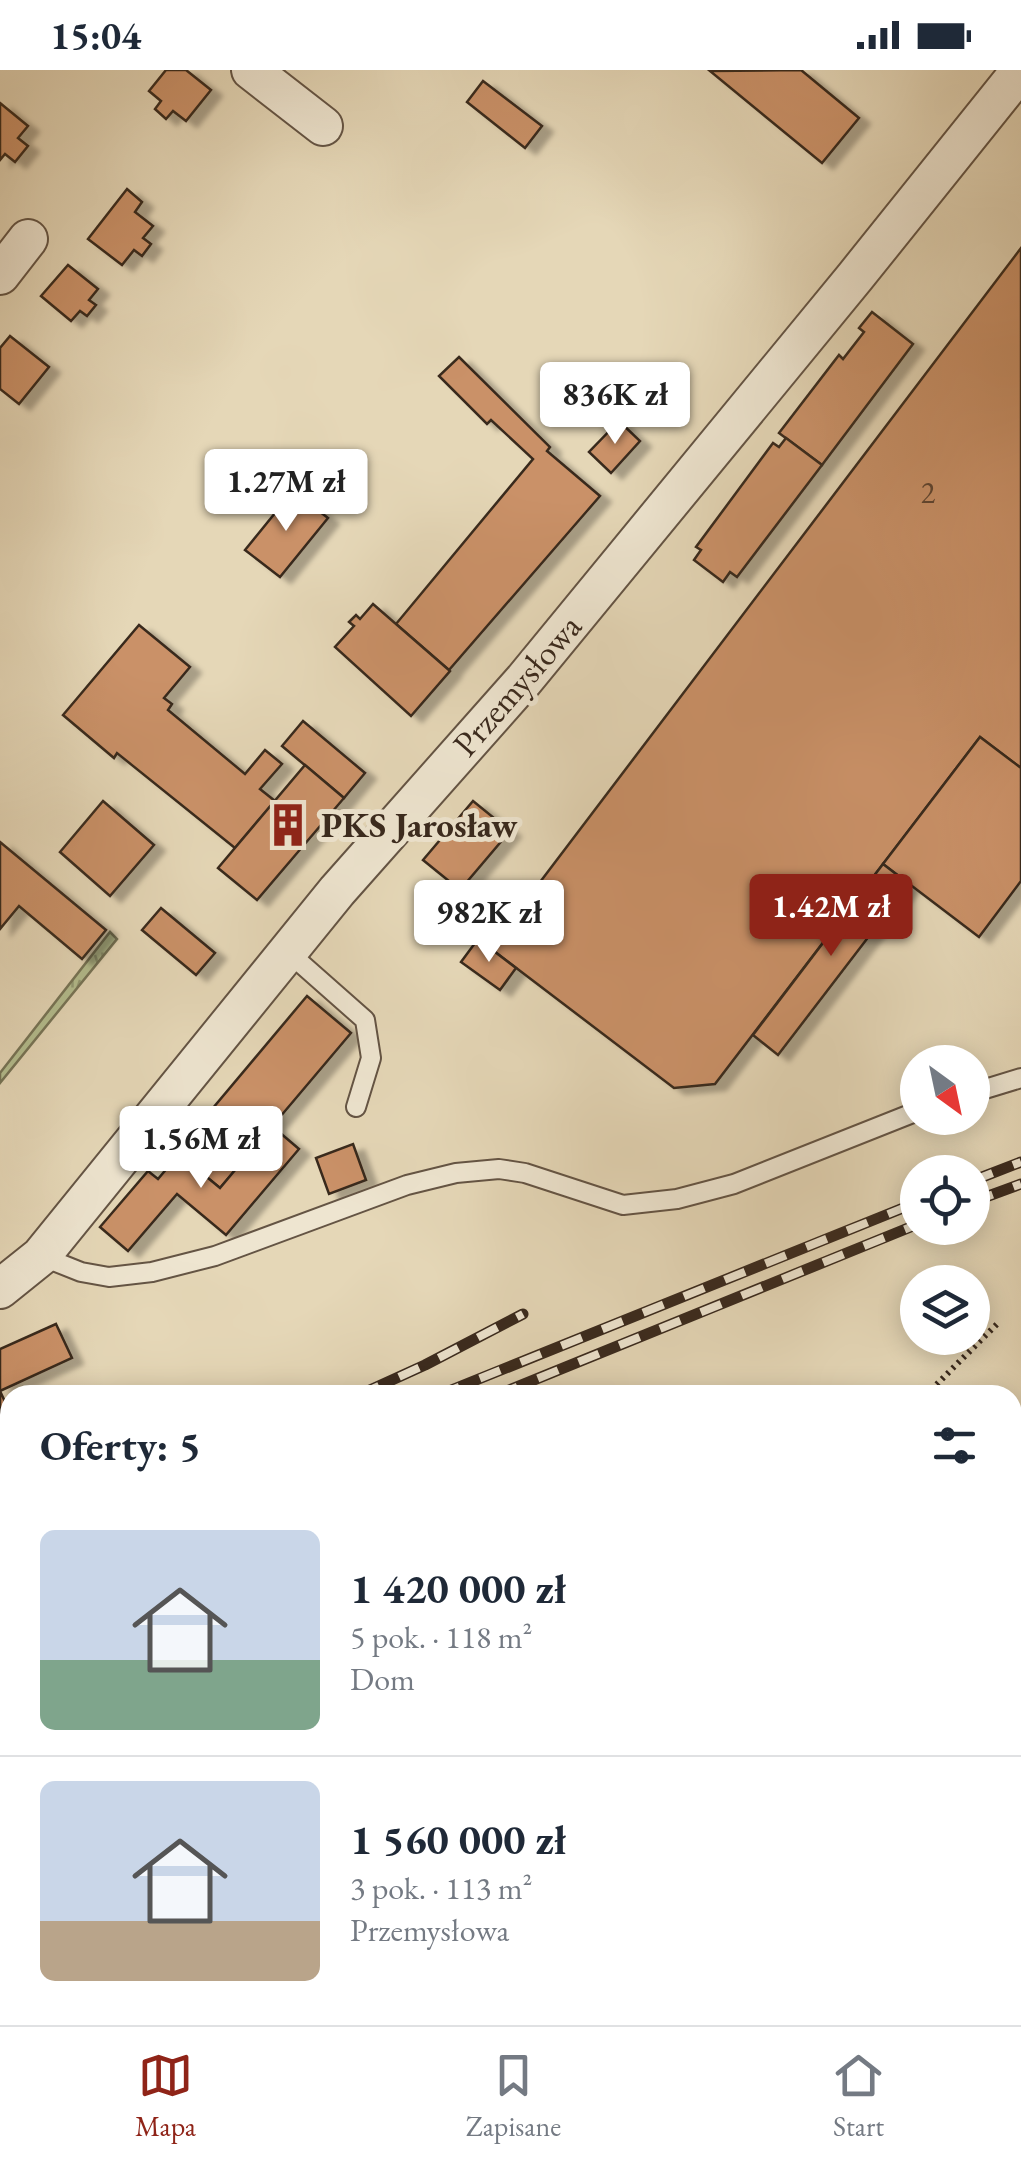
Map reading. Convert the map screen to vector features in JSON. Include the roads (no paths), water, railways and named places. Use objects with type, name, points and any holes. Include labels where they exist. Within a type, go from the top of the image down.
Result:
[{"type":"street","points":[[251,70],[323,126]]},
{"type":"street","name":"Przemysłowa","points":[[0,1289],[41,1256],[288,952],[524,680],[856,278],[1021,70]]},
{"type":"street","points":[[0,275],[28,239]]},
{"type":"lane","points":[[288,952],[366,1020],[371,1058],[356,1107]]},
{"type":"lane","points":[[990,1088],[1021,1078]]},
{"type":"lane","points":[[41,1256],[81,1272],[110,1277],[152,1272],[214,1256],[406,1186],[456,1173],[499,1169],[524,1173],[623,1205],[677,1199],[734,1184],[900,1118]]},
{"type":"railway","points":[[990,1174],[1021,1162]]},
{"type":"railway","points":[[990,1195],[1021,1184]]},
{"type":"railway","points":[[464,1385],[900,1209]]},
{"type":"railway","points":[[522,1385],[900,1231]]},
{"type":"railway","points":[[381,1385],[523,1314]]},
{"type":"place","name":"PKS Jarosław","points":[[288,825]]}]
